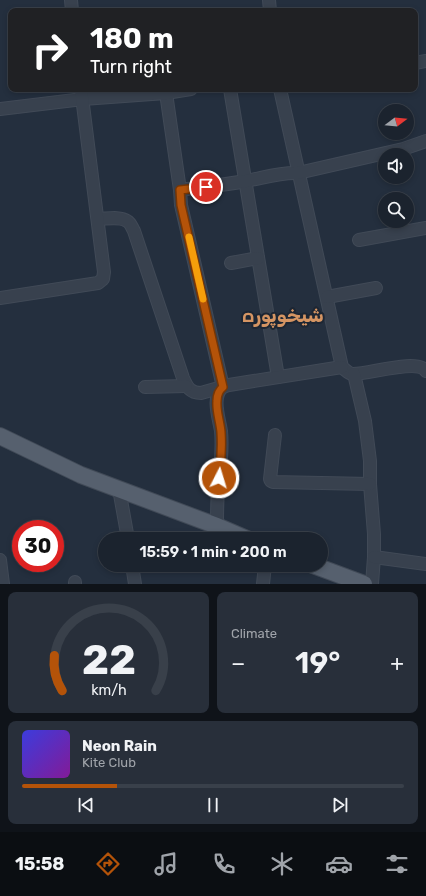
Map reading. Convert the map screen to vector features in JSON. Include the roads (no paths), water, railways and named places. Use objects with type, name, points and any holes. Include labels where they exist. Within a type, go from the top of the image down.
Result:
[{"type":"main road","points":[[0,436],[81,475],[231,532]]},
{"type":"main road","points":[[328,571],[364,584]]},
{"type":"street","points":[[0,109],[82,94],[172,92]]},
{"type":"street","points":[[230,92],[278,377]]},
{"type":"street","points":[[281,92],[342,367],[349,373],[354,374],[416,366],[423,367],[426,371]]},
{"type":"street","points":[[166,93],[181,205],[223,387]]},
{"type":"street","points":[[0,298],[98,282],[101,281],[104,276],[82,94]]},
{"type":"street","points":[[180,190],[245,181],[291,172],[298,173],[403,149],[426,141]]},
{"type":"street","points":[[98,219],[121,219],[128,221],[131,224],[183,378],[186,386],[190,390],[196,393],[229,385],[342,367]]},
{"type":"street","points":[[359,240],[426,228]]},
{"type":"street","points":[[231,263],[258,258]]},
{"type":"street","points":[[327,297],[376,288]]},
{"type":"street","points":[[354,374],[365,421],[370,461],[370,484],[374,534],[372,584]]},
{"type":"street","points":[[145,387],[186,386]]},
{"type":"street","points":[[217,526],[217,494],[221,462],[221,432],[216,405],[218,392],[223,387]]},
{"type":"street","points":[[275,434],[271,481],[370,484]]},
{"type":"street","points":[[119,489],[127,532]]},
{"type":"street","points":[[374,557],[426,564]]},
{"type":"street","points":[[0,560],[4,584]]},
{"type":"street","points":[[133,572],[135,584]]},
{"type":"street","points":[[262,584],[264,572]]},
{"type":"district","name":"شیخوپورہ","points":[[283,315]]}]
